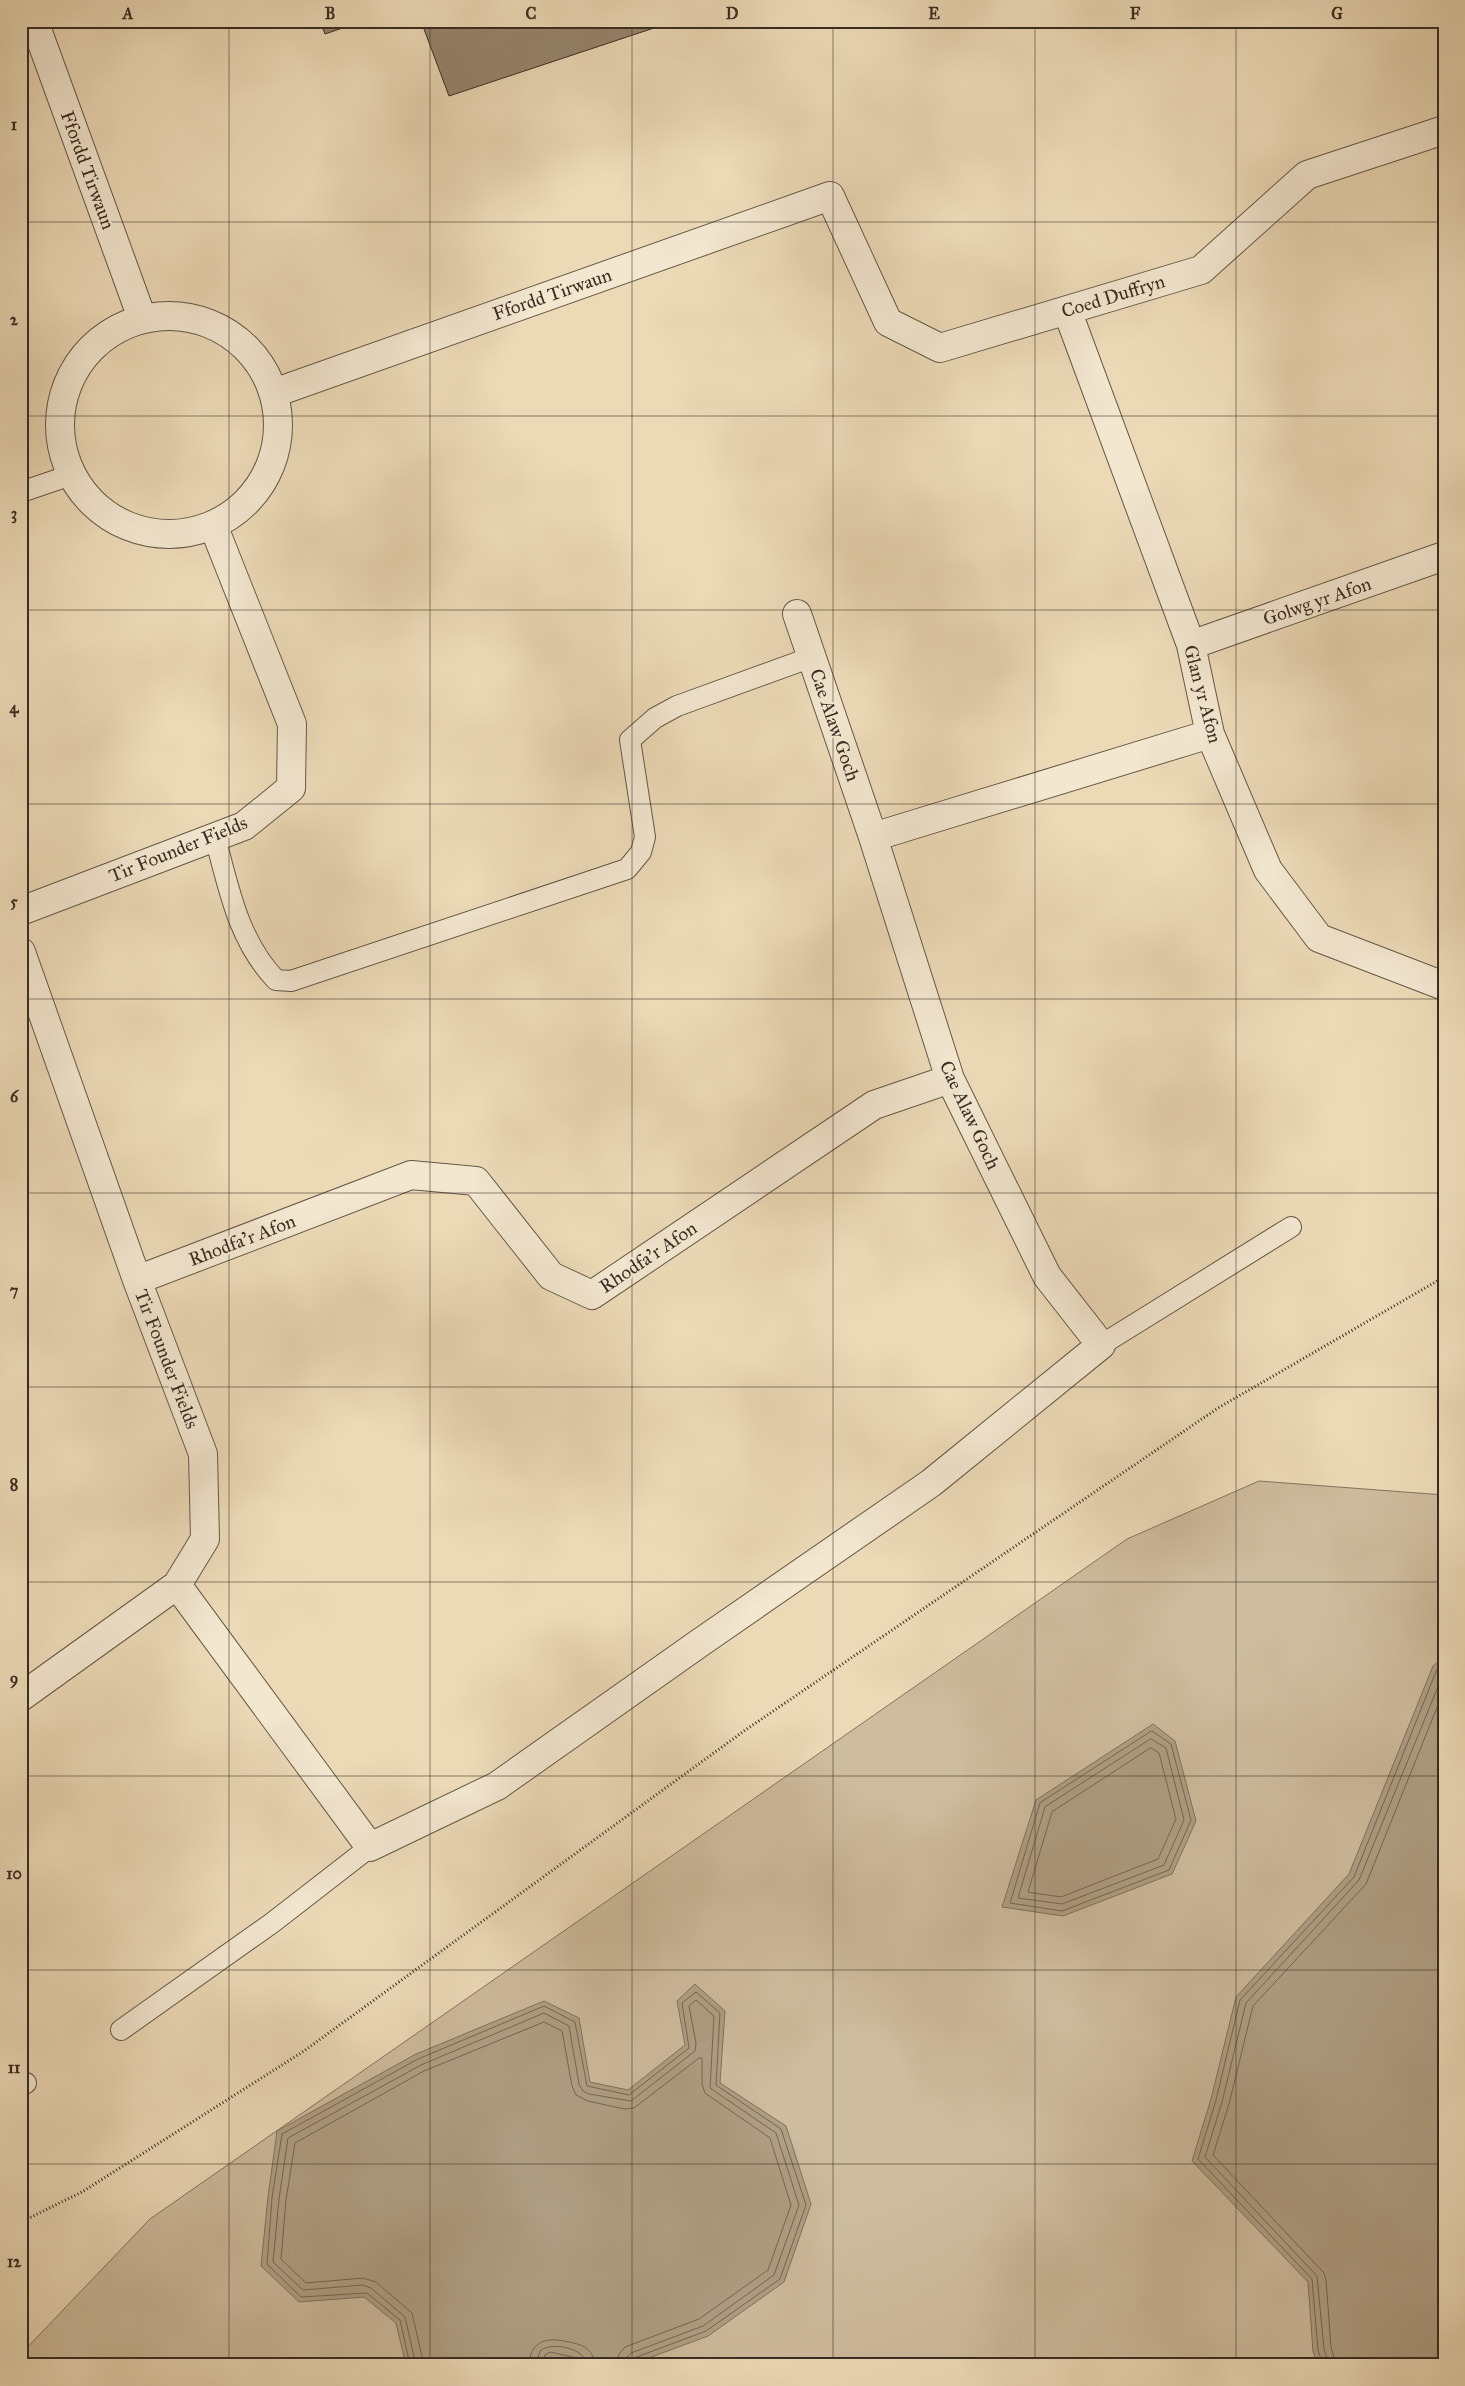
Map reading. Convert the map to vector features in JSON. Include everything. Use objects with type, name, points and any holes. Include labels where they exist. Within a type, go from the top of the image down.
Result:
[{"type":"street","name":"Ffordd Tirwaun","points":[[34,21],[142,318]]},
{"type":"street","name":"Coed Duffryn","points":[[830,196],[888,322],[940,348],[1201,270],[1306,175],[1444,130]]},
{"type":"street","name":"Ffordd Tirwaun","points":[[274,392],[830,196]]},
{"type":"street","name":"Glan yr Afon","points":[[1068,310],[1191,646],[1210,734],[1268,870],[1319,938],[1444,986]]},
{"type":"street","points":[[175,315],[208,322],[236,339],[259,363],[274,392],[279,424],[274,456],[261,484],[240,508],[213,525],[181,534],[148,532],[117,521],[90,502],[71,475],[60,443],[60,410],[69,379],[86,352],[112,330],[142,318],[175,315]]},
{"type":"street","name":"Tir Founder Fields","points":[[21,911],[244,826],[291,788],[292,724],[213,525]]},
{"type":"street","name":"Golwg yr Afon","points":[[1191,646],[1444,556]]},
{"type":"street","name":"Cae Alaw Goch","points":[[797,614],[873,837],[950,1079],[1048,1276],[1101,1345]]},
{"type":"street","points":[[873,837],[1210,734]]},
{"type":"street","name":"Tir Founder Fields","points":[[21,952],[137,1280],[203,1454],[206,1539],[177,1585],[21,1696]]},
{"type":"street","name":"Rhodfa'r Afon","points":[[137,1280],[411,1175],[476,1181],[551,1276],[592,1294],[874,1105],[950,1079]]},
{"type":"street","points":[[177,1585],[370,1847],[497,1786],[931,1483],[1101,1345]]},
{"type":"lane","points":[[21,492],[71,475]]},
{"type":"lane","points":[[214,837],[240,926],[259,962],[276,980],[291,981],[627,869],[641,852],[645,837],[630,740],[655,718],[676,706],[812,657]]},
{"type":"lane","points":[[1101,1345],[1292,1227]]},
{"type":"lane","points":[[121,2030],[272,1923],[370,1847]]},
{"type":"path","points":[[21,2222],[82,2192],[304,2051],[744,1731],[1218,1408],[1444,1277]]},
{"type":"shaded area","points":[[1259,1481],[1444,1495],[1444,2365],[21,2365],[21,2354],[150,2219],[1127,1539]]},
{"type":"water","points":[[1444,1657],[1444,2365],[1318,2365],[1313,2352],[1308,2282],[1192,2161],[1211,2099],[1236,1997],[1349,1874],[1433,1666]]},
{"type":"water","points":[[1153,1724],[1175,1741],[1196,1821],[1172,1874],[1063,1916],[1002,1907],[1036,1800]]},
{"type":"water","points":[[695,1984],[725,2011],[720,2083],[786,2126],[811,2204],[784,2282],[708,2336],[630,2365],[586,2365],[550,2357],[547,2365],[406,2365],[396,2323],[364,2297],[299,2302],[261,2266],[277,2131],[416,2054],[544,2001],[579,2018],[590,2082],[628,2090],[685,2045],[677,2001]]},
{"type":"building","points":[[320,21],[363,21],[325,34]]},
{"type":"building","points":[[421,21],[675,21],[449,96]]}]
